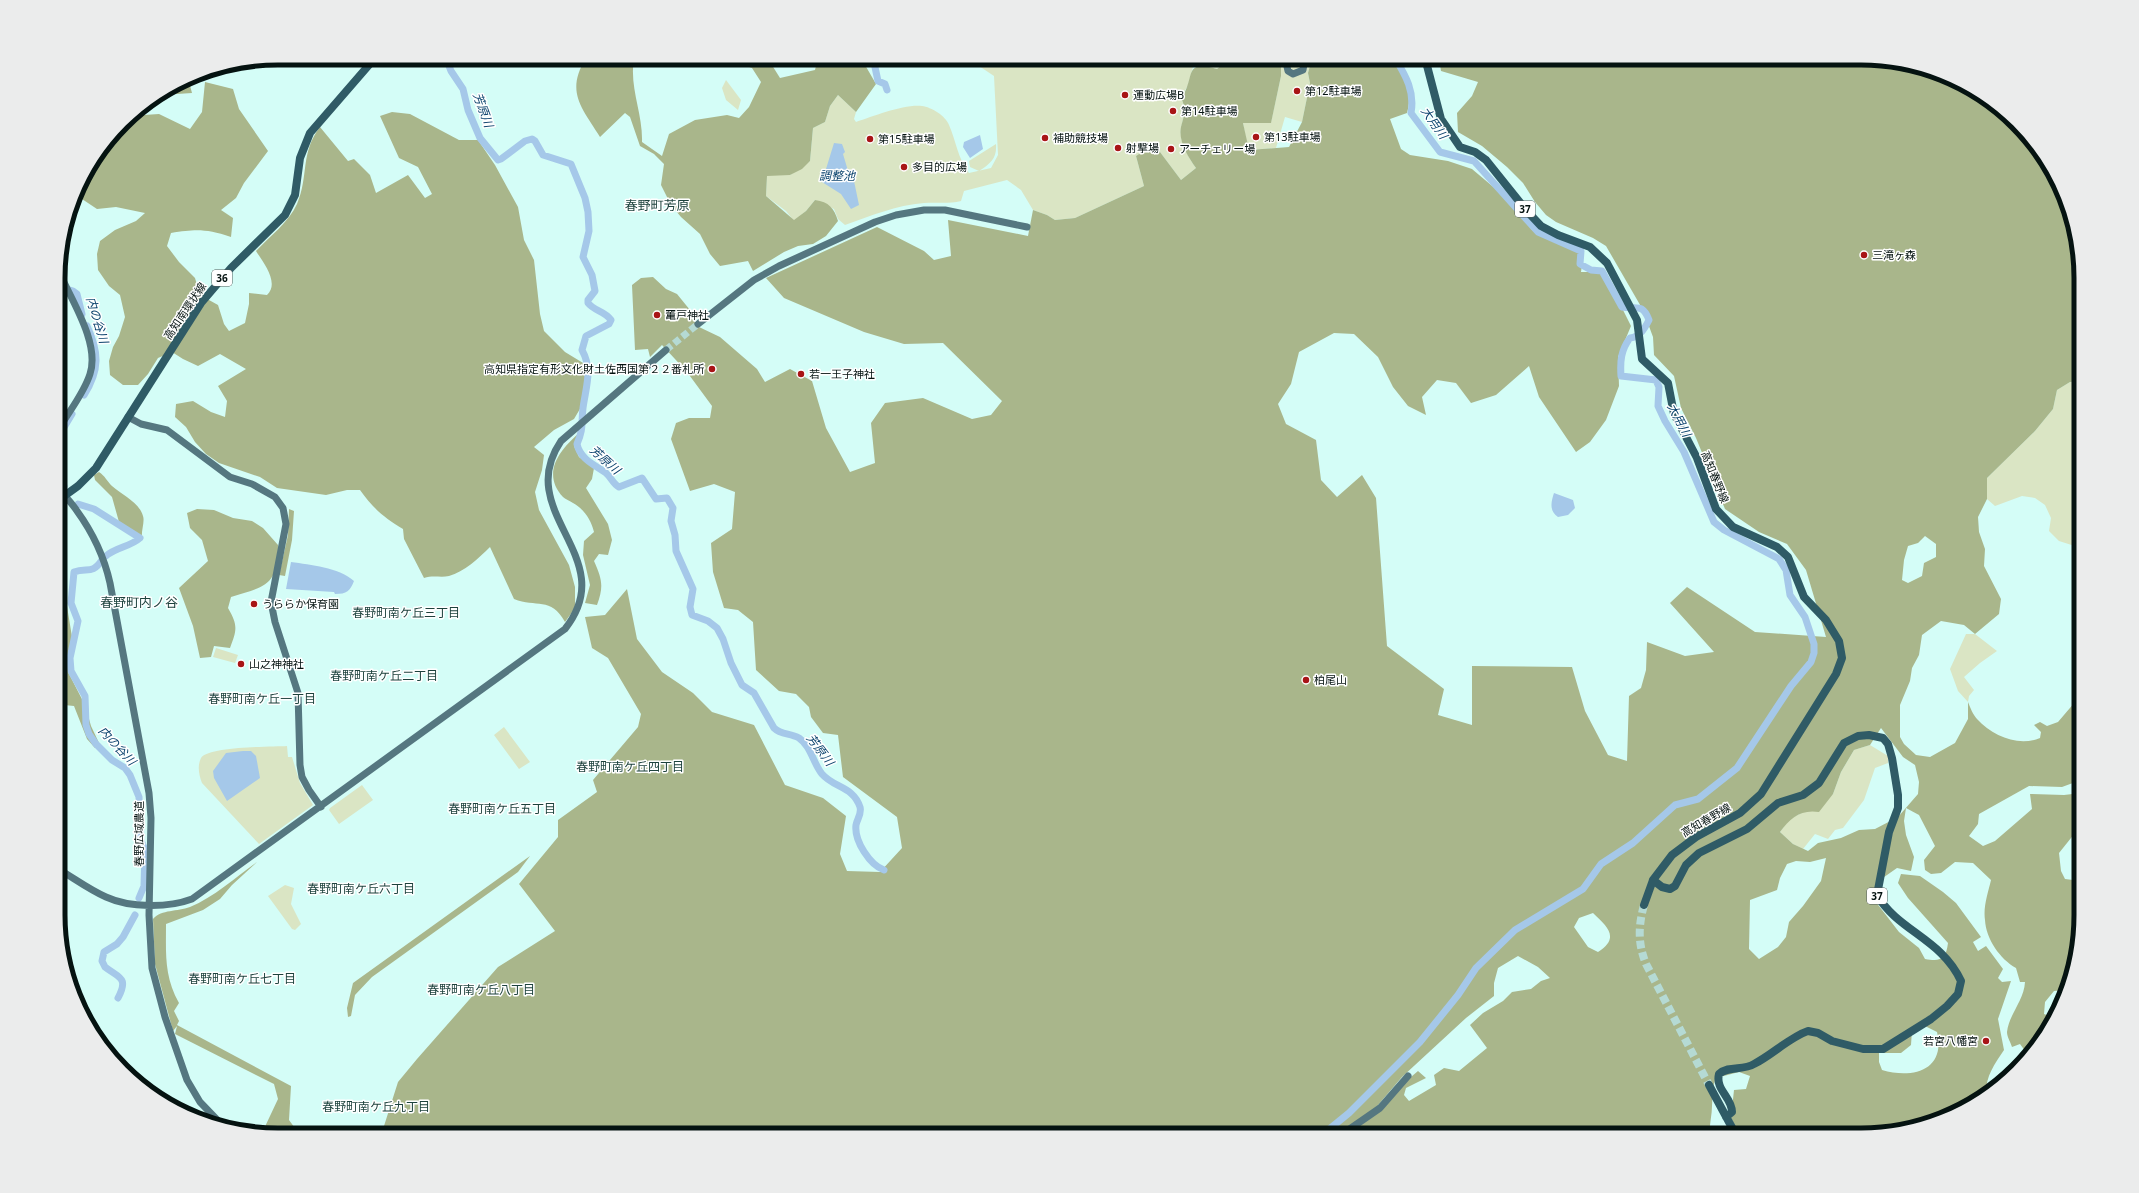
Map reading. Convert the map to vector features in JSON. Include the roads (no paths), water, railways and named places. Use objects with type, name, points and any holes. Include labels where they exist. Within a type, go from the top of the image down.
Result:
[{"type":"main road","name":"高知南環状線","points":[[65,492],[78,486],[96,468],[212,288],[285,215],[295,195],[300,158],[310,133],[369,65]]},
{"type":"main road","name":"高知春野線","points":[[1427,65],[1441,119],[1455,142],[1460,147],[1474,152],[1486,160],[1526,210],[1541,226],[1558,235],[1590,248],[1599,254],[1611,269],[1630,308],[1640,333],[1642,359],[1668,383],[1674,414],[1697,458],[1716,509],[1733,527],[1784,552],[1791,563],[1807,601],[1826,620],[1839,641],[1842,658],[1836,674],[1761,794],[1740,813],[1696,837],[1680,848],[1661,868],[1653,880],[1644,905]]},
{"type":"main road","name":"37","points":[[1653,880],[1662,887],[1670,889],[1675,886],[1686,865],[1698,854],[1748,829],[1778,803],[1803,795],[1819,783],[1844,743],[1858,736],[1869,735],[1883,738],[1888,744],[1892,758],[1898,796],[1898,808],[1889,832],[1877,895],[1880,901],[1908,927],[1948,958],[1961,981],[1958,994],[1931,1019],[1883,1049],[1864,1050],[1832,1041],[1818,1033],[1808,1031],[1746,1068],[1723,1070],[1718,1074],[1718,1086],[1732,1107],[1732,1112],[1726,1117]]},
{"type":"main road","points":[[1709,1085],[1732,1128]]},
{"type":"street","points":[[1287,65],[1288,71],[1293,74],[1303,70],[1304,65]]},
{"type":"street","points":[[698,324],[751,282],[772,270],[875,222],[896,215],[924,210],[945,210],[1027,227]]},
{"type":"street","points":[[65,285],[88,336],[93,358],[91,373],[87,382],[65,419]]},
{"type":"street","points":[[65,873],[106,897],[123,902],[171,904],[192,899],[555,638],[573,619],[582,598],[582,574],[551,504],[547,477],[554,452],[561,441],[666,350]]},
{"type":"street","points":[[128,417],[141,424],[167,430],[230,477],[252,484],[275,497],[283,508],[286,515],[286,524],[273,588],[272,613],[298,693],[300,765],[302,777],[321,806]]},
{"type":"street","name":"春野広域農道","points":[[65,499],[84,522],[104,560],[110,582],[150,793],[151,818],[149,904],[152,968],[182,1069],[200,1102],[216,1119]]},
{"type":"street","points":[[1351,1128],[1380,1108],[1408,1076]]},
{"type":"water","points":[[980,135],[983,149],[970,158],[963,147],[964,142]]},
{"type":"water","name":"調整池","points":[[834,143],[842,144],[845,152],[843,154],[851,181],[854,181],[859,205],[851,209],[841,194],[822,182]]},
{"type":"water","points":[[1554,493],[1573,500],[1575,508],[1568,515],[1558,517],[1553,512],[1552,503]]},
{"type":"water","points":[[291,562],[332,570],[348,576],[354,581],[348,591],[339,594],[335,594],[334,592],[286,589]]},
{"type":"water","points":[[251,751],[256,756],[260,778],[227,801],[214,778],[213,771],[226,753]]},
{"type":"waterway","name":"芳原川","points":[[449,65],[463,89],[468,110],[480,138],[498,160],[525,141],[532,139],[535,141],[543,155],[571,164],[585,198],[588,212],[589,231],[583,257],[592,275],[595,291],[588,300],[588,303],[590,306],[606,315],[611,320],[609,324],[586,336],[582,350],[587,364],[588,378],[581,430],[577,444],[581,454],[606,473],[619,487],[642,478],[656,499],[667,498],[673,508],[671,521],[675,535],[676,551],[693,589],[690,607],[692,615],[708,621],[717,628],[723,639],[731,663],[742,685],[754,693],[774,728],[780,732],[796,736],[803,741],[822,774],[827,779],[848,791],[857,800],[860,807],[860,814],[856,825],[856,831],[860,845],[868,858],[884,870]]},
{"type":"waterway","points":[[875,65],[878,81],[885,84],[887,90]]},
{"type":"waterway","name":"大用川","points":[[1331,1128],[1349,1113],[1420,1042],[1458,995],[1476,968],[1515,930],[1583,889],[1601,864],[1633,843],[1675,805],[1698,799],[1737,768],[1791,686],[1811,662],[1814,653],[1814,644],[1805,617],[1790,595],[1786,570],[1779,559],[1724,530],[1714,522],[1684,452],[1665,421],[1658,406],[1659,387],[1656,380],[1621,376],[1623,351],[1630,338],[1637,336],[1644,329],[1649,320],[1644,311],[1638,308],[1622,307],[1602,271],[1591,270],[1580,264],[1581,251],[1538,232],[1474,161],[1440,152],[1411,113],[1411,91],[1399,65]]},
{"type":"waterway","name":"内の谷川","points":[[65,289],[77,294],[82,314]]},
{"type":"waterway","name":"内の谷川","points":[[84,395],[93,377],[96,361],[94,344],[87,326]]},
{"type":"waterway","name":"内の谷川","points":[[65,426],[72,414]]},
{"type":"waterway","name":"内の谷川","points":[[78,504],[94,509],[140,538],[106,556]]},
{"type":"waterway","name":"内の谷川","points":[[102,560],[95,568],[74,572],[71,603],[78,621],[70,658],[71,671],[85,696],[86,725],[89,734],[96,744],[112,760],[125,768],[130,775],[139,797],[140,838],[145,850],[144,886],[139,898]]},
{"type":"waterway","name":"内の谷川","points":[[118,998],[123,986],[121,979],[105,967],[102,961],[104,952],[117,944],[123,937],[135,915]]},
{"type":"tunnel","points":[[666,350],[698,324]]},
{"type":"tunnel","points":[[1644,905],[1640,928],[1640,942],[1643,957],[1709,1085]]},
{"type":"place","name":"第12駐車場","points":[[1297,91]]},
{"type":"place","name":"運動広場B","points":[[1125,95]]},
{"type":"place","name":"第14駐車場","points":[[1173,111]]},
{"type":"place","name":"第13駐車場","points":[[1256,137]]},
{"type":"place","name":"補助競技場","points":[[1045,138]]},
{"type":"place","name":"第15駐車場","points":[[870,139]]},
{"type":"place","name":"射撃場","points":[[1118,148]]},
{"type":"place","name":"アーチェリー場","points":[[1171,149]]},
{"type":"place","name":"多目的広場","points":[[904,167]]},
{"type":"place","name":"三滝ヶ森","points":[[1864,255]]},
{"type":"place","name":"竃戸神社","points":[[657,315]]},
{"type":"place","name":"高知県指定有形文化財土佐西国第２２番札所","points":[[712,369]]},
{"type":"place","name":"若一王子神社","points":[[801,374]]},
{"type":"place","name":"うららか保育園","points":[[254,604]]},
{"type":"place","name":"山之神神社","points":[[241,664]]},
{"type":"place","name":"柏尾山","points":[[1306,680]]},
{"type":"place","name":"若宮八幡宮","points":[[1986,1041]]},
{"type":"district","name":"春野町芳原","points":[[657,205]]},
{"type":"district","name":"春野町内ノ谷","points":[[139,602]]},
{"type":"district","name":"春野町南ケ丘三丁目","points":[[406,613]]},
{"type":"district","name":"春野町南ケ丘二丁目","points":[[384,676]]},
{"type":"district","name":"春野町南ケ丘一丁目","points":[[262,699]]},
{"type":"district","name":"春野町南ケ丘四丁目","points":[[630,767]]},
{"type":"district","name":"春野町南ケ丘五丁目","points":[[502,809]]},
{"type":"district","name":"春野町南ケ丘六丁目","points":[[361,889]]},
{"type":"district","name":"春野町南ケ丘七丁目","points":[[242,979]]},
{"type":"district","name":"春野町南ケ丘八丁目","points":[[481,990]]},
{"type":"district","name":"春野町南ケ丘九丁目","points":[[376,1107]]}]
